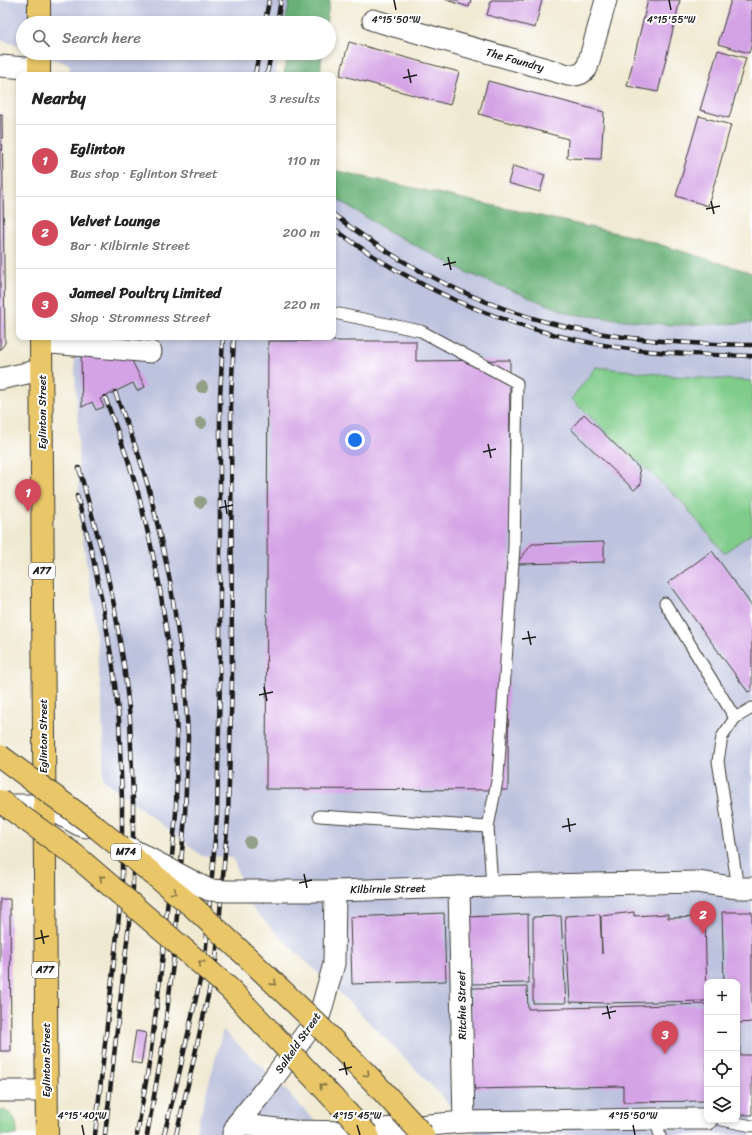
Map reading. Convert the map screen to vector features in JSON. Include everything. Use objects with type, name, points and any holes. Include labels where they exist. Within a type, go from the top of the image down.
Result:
[{"type":"main road","points":[[39,0],[39,16]]},
{"type":"main road","name":"Eglinton Street","points":[[41,340],[47,1135]]},
{"type":"main road","name":"M74","points":[[0,756],[97,828],[192,906],[318,1025],[423,1135]]},
{"type":"main road","points":[[0,801],[76,856],[230,989],[356,1134]]},
{"type":"street","name":"The Foundry","points":[[373,20],[568,75],[577,75],[587,68],[606,0]]},
{"type":"street","points":[[0,66],[39,66]]},
{"type":"street","points":[[49,340],[151,352]]},
{"type":"street","points":[[0,379],[41,370]]},
{"type":"street","points":[[0,805],[44,805]]},
{"type":"street","name":"Kilbirnie Street","points":[[44,805],[79,824],[102,833],[209,890],[335,891],[697,882],[745,888]]},
{"type":"street","name":"Ritchie Street","points":[[459,888],[464,1122]]},
{"type":"street","name":"Salkeld Street","points":[[235,1130],[320,1014],[334,964],[335,891]]},
{"type":"street","points":[[6,1091],[46,1091]]},
{"type":"street","points":[[235,1130],[356,1134],[464,1122],[657,1127],[704,1119]]},
{"type":"lane","points":[[336,313],[421,331],[517,383],[514,547],[498,776],[488,827],[492,886]]},
{"type":"lane","points":[[665,603],[735,718]]},
{"type":"lane","points":[[745,888],[718,761],[722,737],[735,718],[752,708]]},
{"type":"lane","points":[[319,816],[488,827]]},
{"type":"lane","points":[[737,1123],[752,1126]]},
{"type":"shaded area","points":[[0,0],[290,0],[287,16],[16,16],[16,45],[0,39]]},
{"type":"shaded area","points":[[57,60],[278,60],[276,72],[69,72],[70,65]]},
{"type":"shaded area","points":[[336,198],[752,323],[752,1135],[477,1135],[430,1084],[352,1005],[247,903],[233,857],[202,856],[103,779],[100,678],[93,604],[79,515],[78,424],[73,340],[336,340]]},
{"type":"shaded area","points":[[223,1030],[281,1085],[328,1135],[195,1135]]},
{"type":"green space","points":[[290,0],[330,0],[327,16],[287,16]]},
{"type":"green space","points":[[286,60],[321,60],[320,72],[284,72]]},
{"type":"green space","points":[[336,171],[639,238],[752,273],[752,323],[672,325],[571,314],[468,273],[386,230],[336,198]]},
{"type":"green space","points":[[596,367],[674,376],[752,381],[752,533],[724,553],[680,500],[571,399]]},
{"type":"green space","points":[[0,1109],[9,1113],[14,1118],[17,1135],[0,1135]]},
{"type":"building","points":[[446,0],[471,0],[469,7]]},
{"type":"building","points":[[491,0],[542,0],[535,28],[487,15]]},
{"type":"building","points":[[648,0],[680,0],[658,92],[627,86]]},
{"type":"building","points":[[731,0],[752,0],[752,43],[749,53],[718,44]]},
{"type":"building","points":[[349,42],[459,72],[450,105],[340,75]]},
{"type":"building","points":[[718,50],[746,58],[729,118],[700,110]]},
{"type":"building","points":[[488,81],[604,112],[601,159],[567,158],[568,139],[479,114]]},
{"type":"building","points":[[0,114],[2,114],[5,343],[0,350]]},
{"type":"building","points":[[699,116],[731,125],[708,206],[676,196]]},
{"type":"building","points":[[513,166],[545,175],[540,192],[508,183]]},
{"type":"building","points":[[268,341],[416,341],[416,361],[510,360],[508,790],[266,789]]},
{"type":"building","points":[[81,351],[129,355],[145,387],[137,391],[133,383],[100,399],[104,407],[96,410],[92,402],[82,407]]},
{"type":"building","points":[[584,414],[639,468],[641,484],[634,490],[571,429]]},
{"type":"building","points":[[604,542],[604,562],[516,564],[532,544]]},
{"type":"building","points":[[712,551],[752,606],[752,690],[748,692],[668,583]]},
{"type":"building","points":[[0,899],[10,899],[11,1051],[0,1051]]},
{"type":"building","points":[[634,912],[634,916],[668,914],[668,918],[705,917],[706,979],[704,979],[704,1001],[604,1003],[570,1002],[565,916],[600,914],[602,954],[601,916]]},
{"type":"building","points":[[722,912],[752,912],[752,1022],[740,1023],[740,979],[724,979]]},
{"type":"building","points":[[444,913],[446,981],[352,984],[350,917]]},
{"type":"building","points":[[528,914],[529,983],[471,984],[468,917]]},
{"type":"building","points":[[561,916],[566,1003],[533,1003],[533,917]]},
{"type":"building","points":[[527,987],[528,1009],[704,1004],[704,1101],[623,1102],[623,1086],[472,1089],[472,988]]},
{"type":"building","points":[[136,1031],[146,1033],[141,1064],[131,1062]]},
{"type":"building","points":[[740,1055],[752,1055],[752,1115],[740,1115]]},
{"type":"railway","points":[[266,16],[269,0]]},
{"type":"railway","points":[[278,16],[281,0]]},
{"type":"railway","points":[[256,72],[258,60]]},
{"type":"railway","points":[[268,72],[270,60]]},
{"type":"railway","points":[[336,216],[393,255],[425,274],[458,290],[527,316],[562,326],[636,339],[752,345]]},
{"type":"railway","points":[[336,230],[396,270],[450,298],[505,320],[534,329],[592,343],[654,352],[752,356]]},
{"type":"railway","points":[[164,1135],[205,958],[217,816],[220,679],[220,398],[223,340]]},
{"type":"railway","points":[[176,1135],[216,960],[228,817],[232,680],[231,398],[234,340]]},
{"type":"railway","points":[[115,392],[139,456],[150,493],[170,581],[185,679],[188,737],[185,815],[173,964],[161,1057],[147,1135]]},
{"type":"railway","points":[[105,397],[128,460],[139,496],[159,583],[174,680],[177,737],[176,813],[162,963],[150,1058],[137,1135]]},
{"type":"railway","points":[[79,468],[102,551],[114,605],[124,665],[130,719],[133,800],[133,888],[105,1135]]},
{"type":"railway","points":[[77,496],[92,553],[113,667],[119,720],[122,800],[122,888],[95,1135]]},
{"type":"place","name":"Eglinton","points":[[28,512]]},
{"type":"place","name":"Velvet Lounge","points":[[703,934]]},
{"type":"place","name":"Jameel Poultry Limited","points":[[665,1054]]}]
